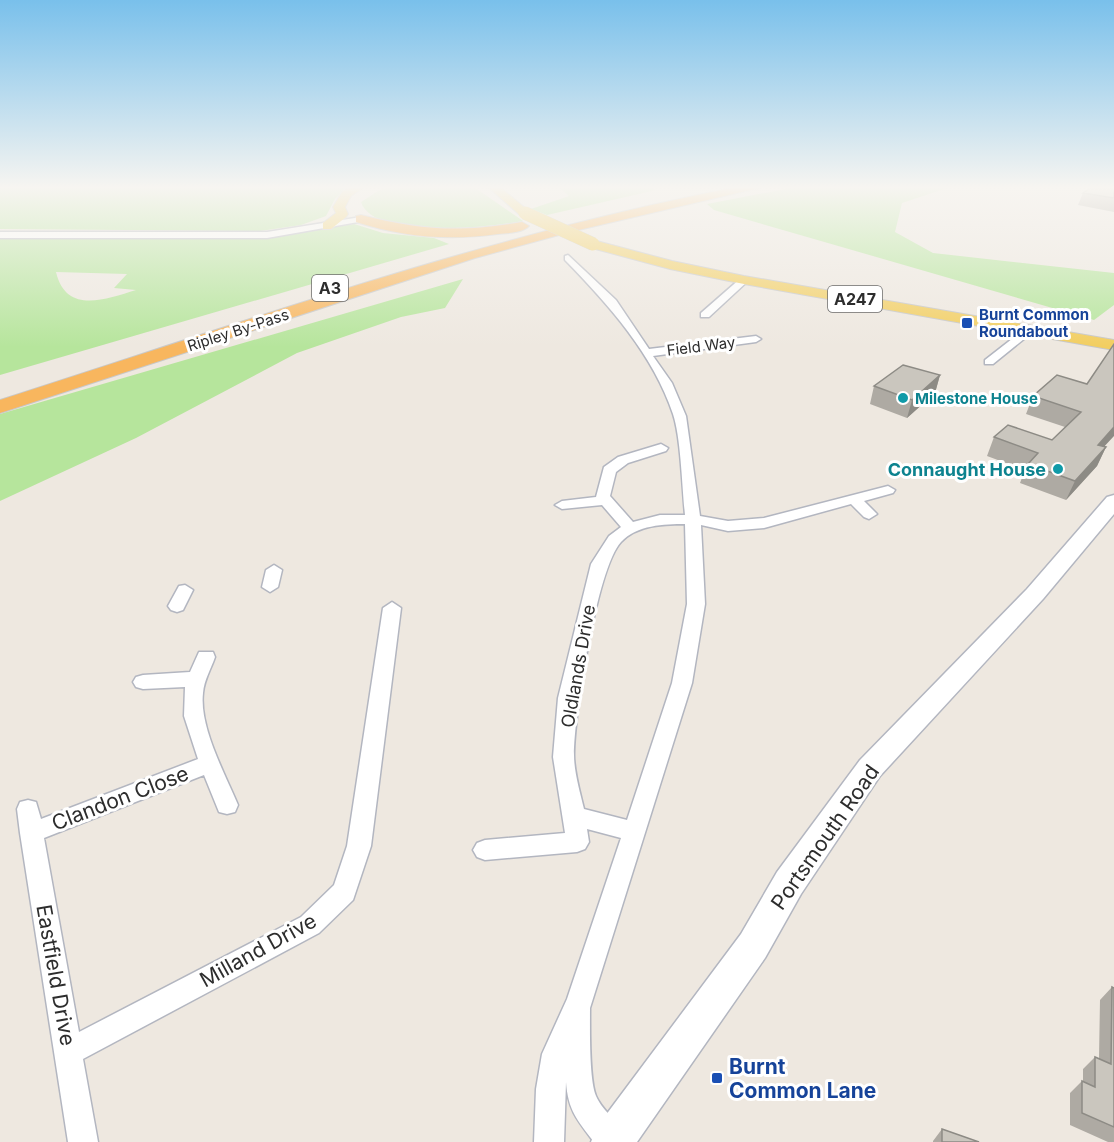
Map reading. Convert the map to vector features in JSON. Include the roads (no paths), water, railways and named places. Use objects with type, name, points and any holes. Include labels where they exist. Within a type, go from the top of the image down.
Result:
[{"type":"highway","name":"Ripley By-Pass","points":[[0,392],[492,240]]},
{"type":"highway","name":"Ripley By-Pass","points":[[0,407],[528,240]]},
{"type":"main road","name":"A247","points":[[585,240],[670,265],[744,280],[1114,345]]},
{"type":"main road","name":"Portsmouth Road","points":[[613,1142],[753,946],[794,874],[870,768],[931,701],[1035,594],[1114,501]]},
{"type":"street","points":[[568,258],[612,302],[666,383],[680,416],[693,519],[696,604],[682,683],[578,1006],[576,1043],[582,1102],[613,1142]]},
{"type":"street","points":[[705,315],[744,280]]},
{"type":"street","points":[[989,362],[1030,330]]},
{"type":"street","name":"Field Way","points":[[647,353],[756,339]]},
{"type":"street","points":[[630,528],[603,497],[609,470],[623,460],[661,448]]},
{"type":"street","name":"Oldlands Drive","points":[[485,850],[577,842],[563,757],[568,698],[599,564],[615,539],[630,528],[660,520],[693,519],[728,526],[765,523],[888,490]]},
{"type":"street","points":[[854,499],[869,514]]},
{"type":"street","points":[[562,506],[605,500]]},
{"type":"street","points":[[270,587],[274,570]]},
{"type":"street","points":[[177,606],[184,590]]},
{"type":"street","name":"Milland Drive","points":[[69,1052],[310,925],[344,892],[359,846],[392,608]]},
{"type":"street","name":"Clandon Close","points":[[206,657],[197,679],[192,704],[210,763],[227,805]]},
{"type":"street","points":[[143,682],[197,679]]},
{"type":"street","name":"Clandon Close","points":[[30,821],[210,763]]},
{"type":"street","points":[[574,816],[634,832]]},
{"type":"street","name":"Eastfield Drive","points":[[30,821],[83,1142]]},
{"type":"street","points":[[549,1142],[547,1099],[554,1066],[564,1027],[578,1006]]},
{"type":"place","name":"Burnt Common Roundabout","points":[[967,323]]},
{"type":"place","name":"Milestone House","points":[[903,398]]},
{"type":"place","name":"Connaught House","points":[[1058,469]]},
{"type":"place","name":"Burnt Common Lane","points":[[717,1078]]}]
